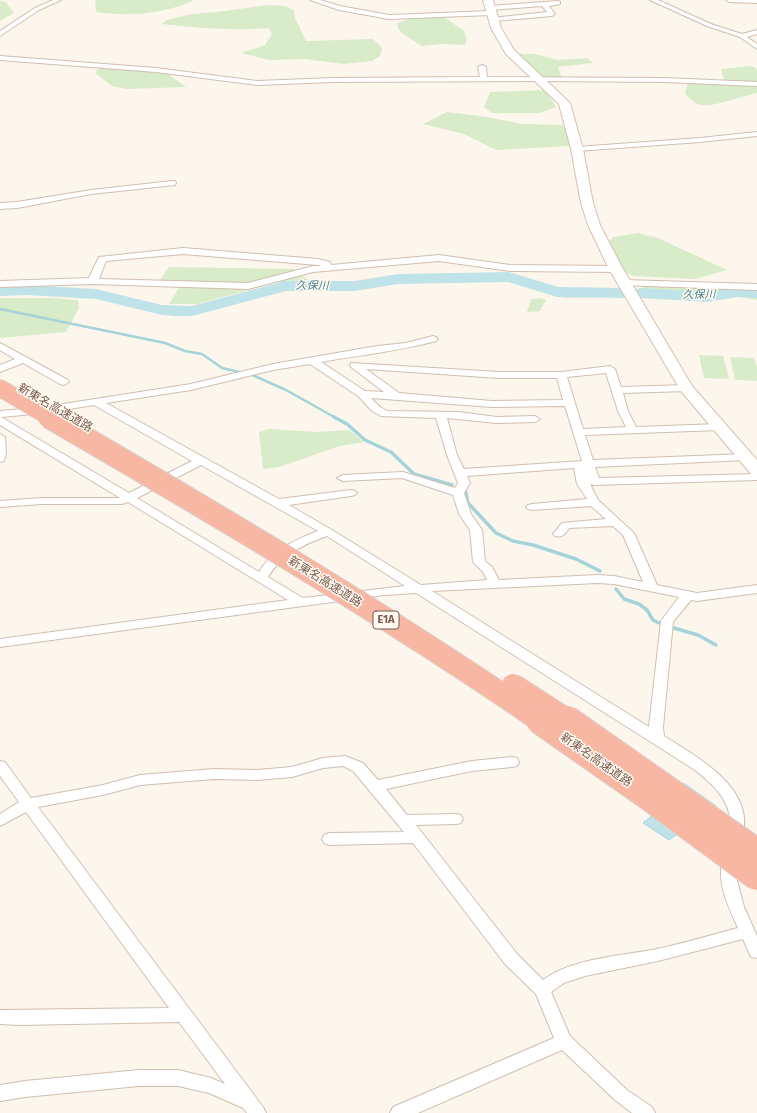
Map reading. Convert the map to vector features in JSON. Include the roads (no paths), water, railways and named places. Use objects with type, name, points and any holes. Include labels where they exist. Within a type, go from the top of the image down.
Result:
[{"type":"highway","name":"新東名高速道路","points":[[0,376],[315,558],[442,638],[561,716],[757,853]]},
{"type":"highway","name":"新東名高速道路","points":[[0,388],[302,566],[422,642],[546,724],[700,833],[757,876]]},
{"type":"street","points":[[0,34],[38,9],[58,0]]},
{"type":"street","points":[[313,0],[339,8],[389,17],[491,10],[558,3]]},
{"type":"street","points":[[652,0],[709,25],[742,36],[757,47]]},
{"type":"street","points":[[729,0],[757,1]]},
{"type":"street","points":[[491,10],[552,14],[544,4]]},
{"type":"street","points":[[491,10],[500,37],[507,48],[564,103],[577,149],[587,203],[594,225],[624,283],[686,388],[757,470]]},
{"type":"street","points":[[742,36],[757,32]]},
{"type":"street","points":[[0,58],[156,70],[257,83],[333,80],[539,79],[665,80],[757,84]]},
{"type":"street","points":[[482,67],[484,80]]},
{"type":"street","points":[[577,149],[700,140],[757,134]]},
{"type":"street","points":[[0,206],[17,205],[91,192],[172,183]]},
{"type":"street","points":[[93,281],[102,259],[183,251],[318,262],[331,267]]},
{"type":"street","points":[[0,284],[93,281],[248,286],[313,269],[439,258],[510,268],[616,269]]},
{"type":"street","points":[[624,283],[757,286]]},
{"type":"street","points":[[1,421],[44,410],[191,387],[256,370],[377,349],[406,346],[434,339]]},
{"type":"street","points":[[0,346],[64,382]]},
{"type":"street","points":[[340,356],[396,396]]},
{"type":"street","points":[[0,369],[23,359]]},
{"type":"street","points":[[312,360],[362,394],[376,409],[385,414],[458,415],[497,420],[535,419]]},
{"type":"street","points":[[356,366],[499,375],[561,375],[610,369],[616,390],[632,431]]},
{"type":"street","points":[[561,375],[578,432],[583,465],[583,484],[594,502],[628,533],[652,588]]},
{"type":"street","points":[[616,390],[686,388]]},
{"type":"street","points":[[362,394],[492,404],[569,403]]},
{"type":"street","points":[[96,402],[328,532],[657,738],[702,768],[730,795],[736,807],[739,819],[729,866],[728,878],[747,932],[757,952]]},
{"type":"street","points":[[441,415],[452,455],[464,483],[458,493],[465,514],[476,530],[479,562],[488,570],[494,583]]},
{"type":"street","points":[[1,421],[300,602]]},
{"type":"street","points":[[578,432],[719,427]]},
{"type":"street","points":[[0,437],[0,459]]},
{"type":"street","points":[[460,473],[583,465],[746,458]]},
{"type":"street","points":[[0,504],[42,501],[122,501],[200,461]]},
{"type":"street","points":[[583,465],[594,482],[757,476]]},
{"type":"street","points":[[343,478],[403,475],[458,493]]},
{"type":"street","points":[[278,503],[351,493]]},
{"type":"street","points":[[532,507],[594,502]]},
{"type":"street","points":[[559,534],[566,525],[616,522]]},
{"type":"street","points":[[261,578],[268,566],[279,556],[310,538],[328,532]]},
{"type":"street","points":[[0,643],[300,602],[418,588],[597,579],[614,580],[697,597],[757,589]]},
{"type":"street","points":[[657,738],[656,727],[667,621],[687,596]]},
{"type":"street","points":[[0,821],[27,804],[103,790],[140,780],[214,774],[257,775],[292,772],[323,764],[345,761],[358,767],[375,786],[417,837],[511,959],[542,990],[564,1041],[621,1095],[646,1113]]},
{"type":"street","points":[[375,786],[472,766],[512,762]]},
{"type":"street","points":[[0,766],[253,1108]]},
{"type":"street","points":[[402,820],[456,819]]},
{"type":"street","points":[[329,839],[417,837]]},
{"type":"street","points":[[542,990],[558,978],[585,969],[658,955],[747,932]]},
{"type":"street","points":[[0,1017],[34,1018],[183,1015]]},
{"type":"street","points":[[399,1113],[564,1041]]},
{"type":"street","points":[[0,1093],[25,1088],[139,1078],[178,1078],[211,1086],[253,1108]]},
{"type":"water","points":[[685,784],[716,806],[669,840],[643,823],[658,811],[652,806]]},
{"type":"waterway","name":"久保川","points":[[0,291],[26,290],[96,294],[162,310],[175,311],[192,311],[285,286],[355,286],[398,279],[509,277],[557,292],[626,293]]},
{"type":"waterway","name":"久保川","points":[[640,293],[707,297],[738,292],[757,293]]},
{"type":"waterway","points":[[0,309],[165,343],[185,351],[202,354],[222,368],[239,372]]},
{"type":"waterway","points":[[250,374],[286,390],[336,418]]},
{"type":"waterway","points":[[334,417],[347,424],[365,440],[391,452],[414,474],[452,485]]},
{"type":"waterway","points":[[465,489],[468,503],[496,533],[513,541],[533,545],[576,559],[600,571]]},
{"type":"waterway","points":[[616,589],[624,599],[639,604],[647,610],[653,620],[659,623]]},
{"type":"waterway","points":[[674,628],[698,635],[716,645]]}]
